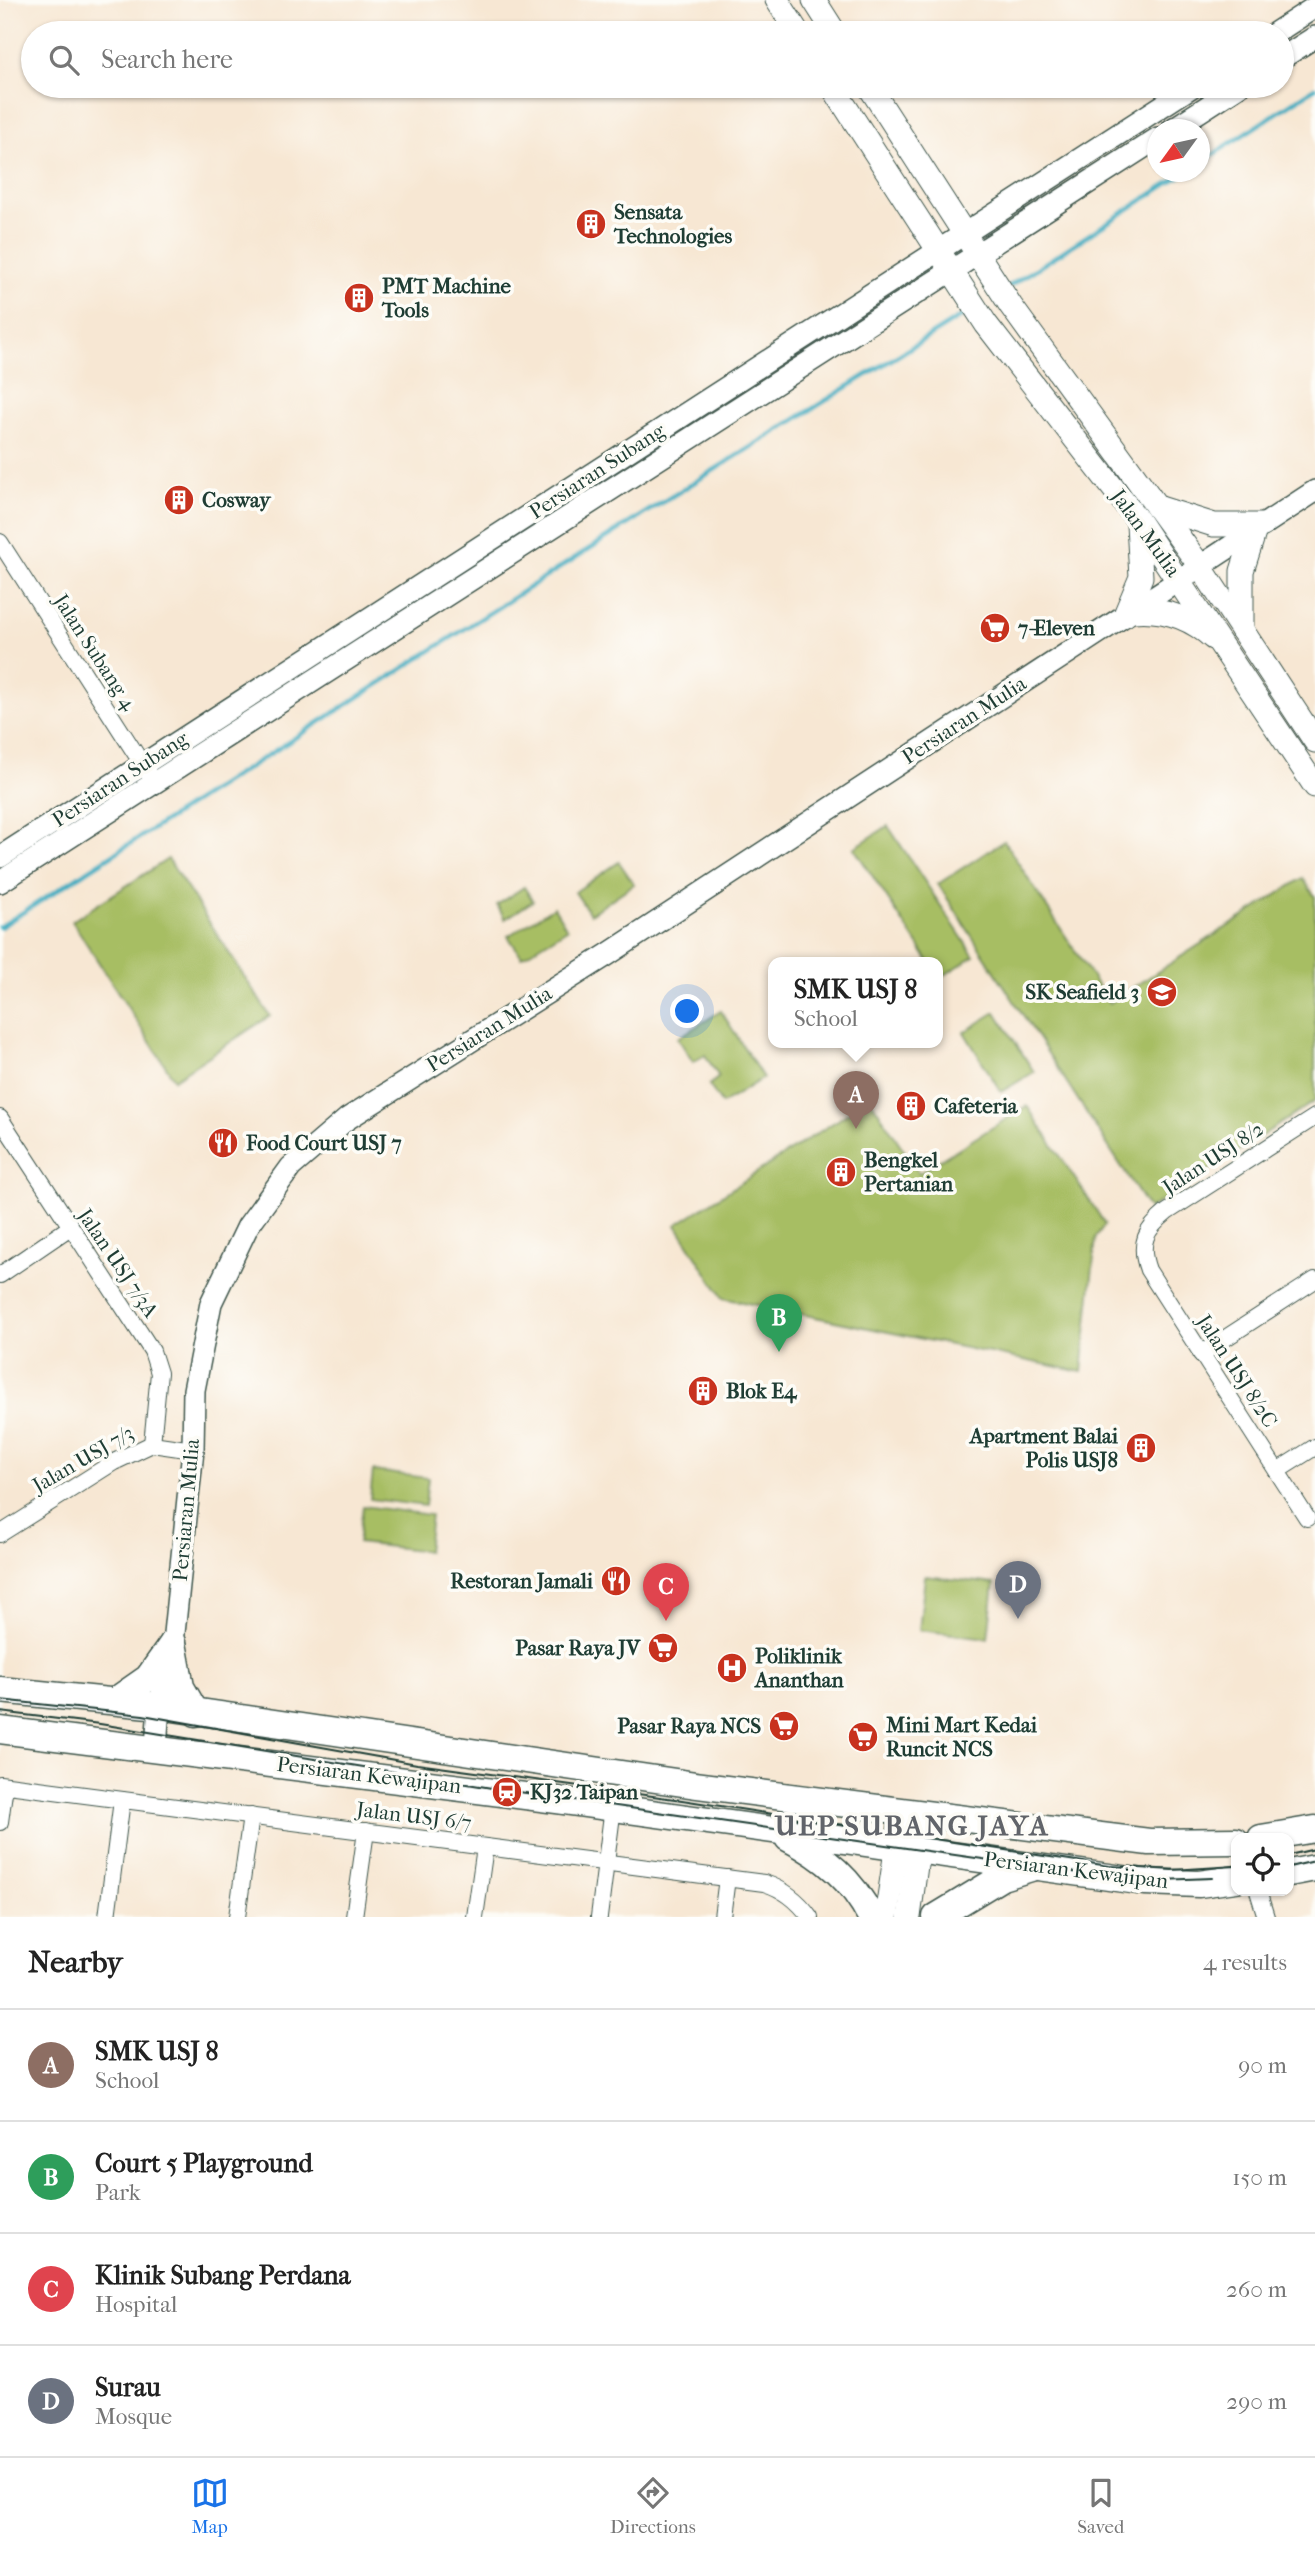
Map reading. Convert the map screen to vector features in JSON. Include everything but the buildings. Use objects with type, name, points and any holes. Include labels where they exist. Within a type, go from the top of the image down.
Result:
[{"type":"main road","points":[[777,0],[790,21]]},
{"type":"main road","points":[[814,0],[827,21]]},
{"type":"main road","name":"Jalan Mulia","points":[[840,98],[986,324],[1137,519],[1315,786]]},
{"type":"main road","points":[[877,98],[1011,306],[1200,566],[1315,741]]},
{"type":"main road","points":[[1157,507],[1214,526],[1259,528],[1242,571],[1242,630]]},
{"type":"main road","points":[[1128,613],[1141,577],[1140,531],[1137,519]]},
{"type":"main road","points":[[1128,613],[1150,609],[1178,615],[1203,629],[1226,649]]},
{"type":"main road","points":[[115,1701],[148,1678],[173,1643]]},
{"type":"main road","points":[[173,1643],[181,1687],[195,1713]]},
{"type":"main road","name":"Persiaran Kewajipan","points":[[0,1690],[159,1706],[663,1780],[1149,1842],[1231,1841]]},
{"type":"main road","name":"Persiaran Kewajipan","points":[[0,1730],[613,1807],[1145,1882],[1199,1884],[1231,1880]]},
{"type":"main road","points":[[886,1917],[907,1847],[912,1812]]},
{"type":"main road","points":[[1291,1833],[1315,1829]]},
{"type":"main road","points":[[777,1832],[828,1862],[848,1880],[871,1917]]},
{"type":"main road","points":[[907,1847],[909,1917]]},
{"type":"main road","points":[[936,1917],[1002,1877],[1040,1866]]},
{"type":"main road","points":[[1294,1872],[1315,1868]]},
{"type":"street","points":[[1293,21],[1315,7]]},
{"type":"street","points":[[1294,50],[1315,37]]},
{"type":"street","name":"Persiaran Subang","points":[[0,856],[1174,98]]},
{"type":"street","points":[[1188,119],[1220,98]]},
{"type":"street","name":"Persiaran Subang","points":[[0,882],[957,280],[1147,145]]},
{"type":"street","name":"Persiaran Mulia","points":[[156,1748],[159,1706],[173,1643],[193,1450],[194,1390],[211,1303],[248,1226],[270,1193],[316,1142],[347,1119],[607,956],[1315,491]]},
{"type":"street","name":"Jalan Subang 4","points":[[0,542],[155,784]]},
{"type":"street","name":"Jalan USJ 8/2","points":[[1143,1242],[1147,1230],[1167,1212],[1315,1117]]},
{"type":"street","name":"Jalan USJ 7/3A","points":[[0,1118],[69,1228],[152,1351],[159,1373],[152,1444]]},
{"type":"street","points":[[0,1275],[69,1228]]},
{"type":"street","name":"Jalan USJ 8/2C","points":[[1143,1242],[1142,1256],[1148,1270],[1307,1518]]},
{"type":"street","points":[[1202,1354],[1315,1280]]},
{"type":"street","name":"Jalan USJ 7/3","points":[[0,1534],[114,1462],[152,1444],[193,1450]]},
{"type":"street","points":[[1277,1471],[1315,1447]]},
{"type":"street","points":[[0,1822],[3,1784]]},
{"type":"street","name":"Jalan USJ 6/7","points":[[3,1784],[727,1878],[780,1888],[810,1917]]},
{"type":"street","points":[[107,1917],[122,1800]]},
{"type":"street","points":[[599,1917],[613,1807]]},
{"type":"street","points":[[237,1917],[251,1816]]},
{"type":"street","points":[[354,1917],[366,1831]]},
{"type":"street","points":[[475,1917],[485,1847]]},
{"type":"street","points":[[722,1917],[727,1878]]},
{"type":"street","points":[[1260,1896],[1266,1917]]},
{"type":"green space","points":[[888,826],[974,956],[943,976],[943,957],[926,957],[854,848]]},
{"type":"green space","points":[[1004,841],[1109,1003],[1303,878],[1315,897],[1315,1101],[1149,1209],[938,884]]},
{"type":"green space","points":[[168,859],[270,1016],[174,1079],[72,921]]},
{"type":"green space","points":[[619,862],[634,884],[590,914],[575,892]]},
{"type":"green space","points":[[524,887],[533,901],[505,919],[497,905]]},
{"type":"green space","points":[[554,907],[567,929],[522,957],[508,936]]},
{"type":"green space","points":[[721,1011],[763,1078],[722,1104],[709,1085],[719,1077],[705,1055],[693,1062],[678,1038]]},
{"type":"green space","points":[[996,1012],[1034,1072],[1001,1092],[964,1032]]},
{"type":"green space","points":[[870,1099],[919,1173],[1027,1106],[1105,1224],[1096,1237],[1082,1372],[723,1298],[676,1225]]},
{"type":"green space","points":[[373,1471],[428,1478],[425,1506],[370,1499]]},
{"type":"green space","points":[[363,1506],[431,1515],[427,1551],[358,1543]]},
{"type":"green space","points":[[925,1576],[994,1584],[988,1638],[919,1630]]},
{"type":"waterway","points":[[1210,156],[1315,88]]},
{"type":"waterway","points":[[1008,287],[1171,182]]},
{"type":"waterway","points":[[0,927],[653,508],[968,312]]},
{"type":"tram line","points":[[0,1700],[143,1715],[417,1764],[682,1800],[1109,1866],[1172,1870],[1231,1866]]},
{"type":"tram line","points":[[0,1712],[100,1724],[498,1789],[1135,1881],[1212,1878]]},
{"type":"tram line","points":[[1294,1854],[1315,1849]]},
{"type":"tram line","points":[[1294,1866],[1315,1861]]},
{"type":"place","name":"Sensata Technologies","points":[[591,224]]},
{"type":"place","name":"PMT Machine Tools","points":[[359,298]]},
{"type":"place","name":"Cosway","points":[[179,500]]},
{"type":"place","name":"7-Eleven","points":[[995,628]]},
{"type":"place","name":"SK Seafield 3","points":[[1162,992]]},
{"type":"place","name":"Cafeteria","points":[[911,1106]]},
{"type":"place","name":"SMK USJ 8","points":[[856,1129]]},
{"type":"place","name":"Food Court USJ 7","points":[[223,1143]]},
{"type":"place","name":"Bengkel Pertanian","points":[[841,1172]]},
{"type":"place","name":"Court 5 Playground","points":[[779,1352]]},
{"type":"place","name":"Blok E4","points":[[703,1391]]},
{"type":"place","name":"Apartment Balai Polis USJ8","points":[[1141,1448]]},
{"type":"place","name":"Restoran Jamali","points":[[616,1581]]},
{"type":"place","name":"Surau","points":[[1018,1619]]},
{"type":"place","name":"Klinik Subang Perdana","points":[[666,1621]]},
{"type":"place","name":"Pasar Raya JV","points":[[663,1648]]},
{"type":"place","name":"Poliklinik Ananthan","points":[[732,1668]]},
{"type":"place","name":"Pasar Raya NCS","points":[[784,1726]]},
{"type":"place","name":"Mini Mart Kedai Runcit NCS","points":[[863,1737]]},
{"type":"place","name":"KJ32 Taipan","points":[[507,1792]]},
{"type":"district","name":"UEP SUBANG JAYA","points":[[912,1825]]}]
